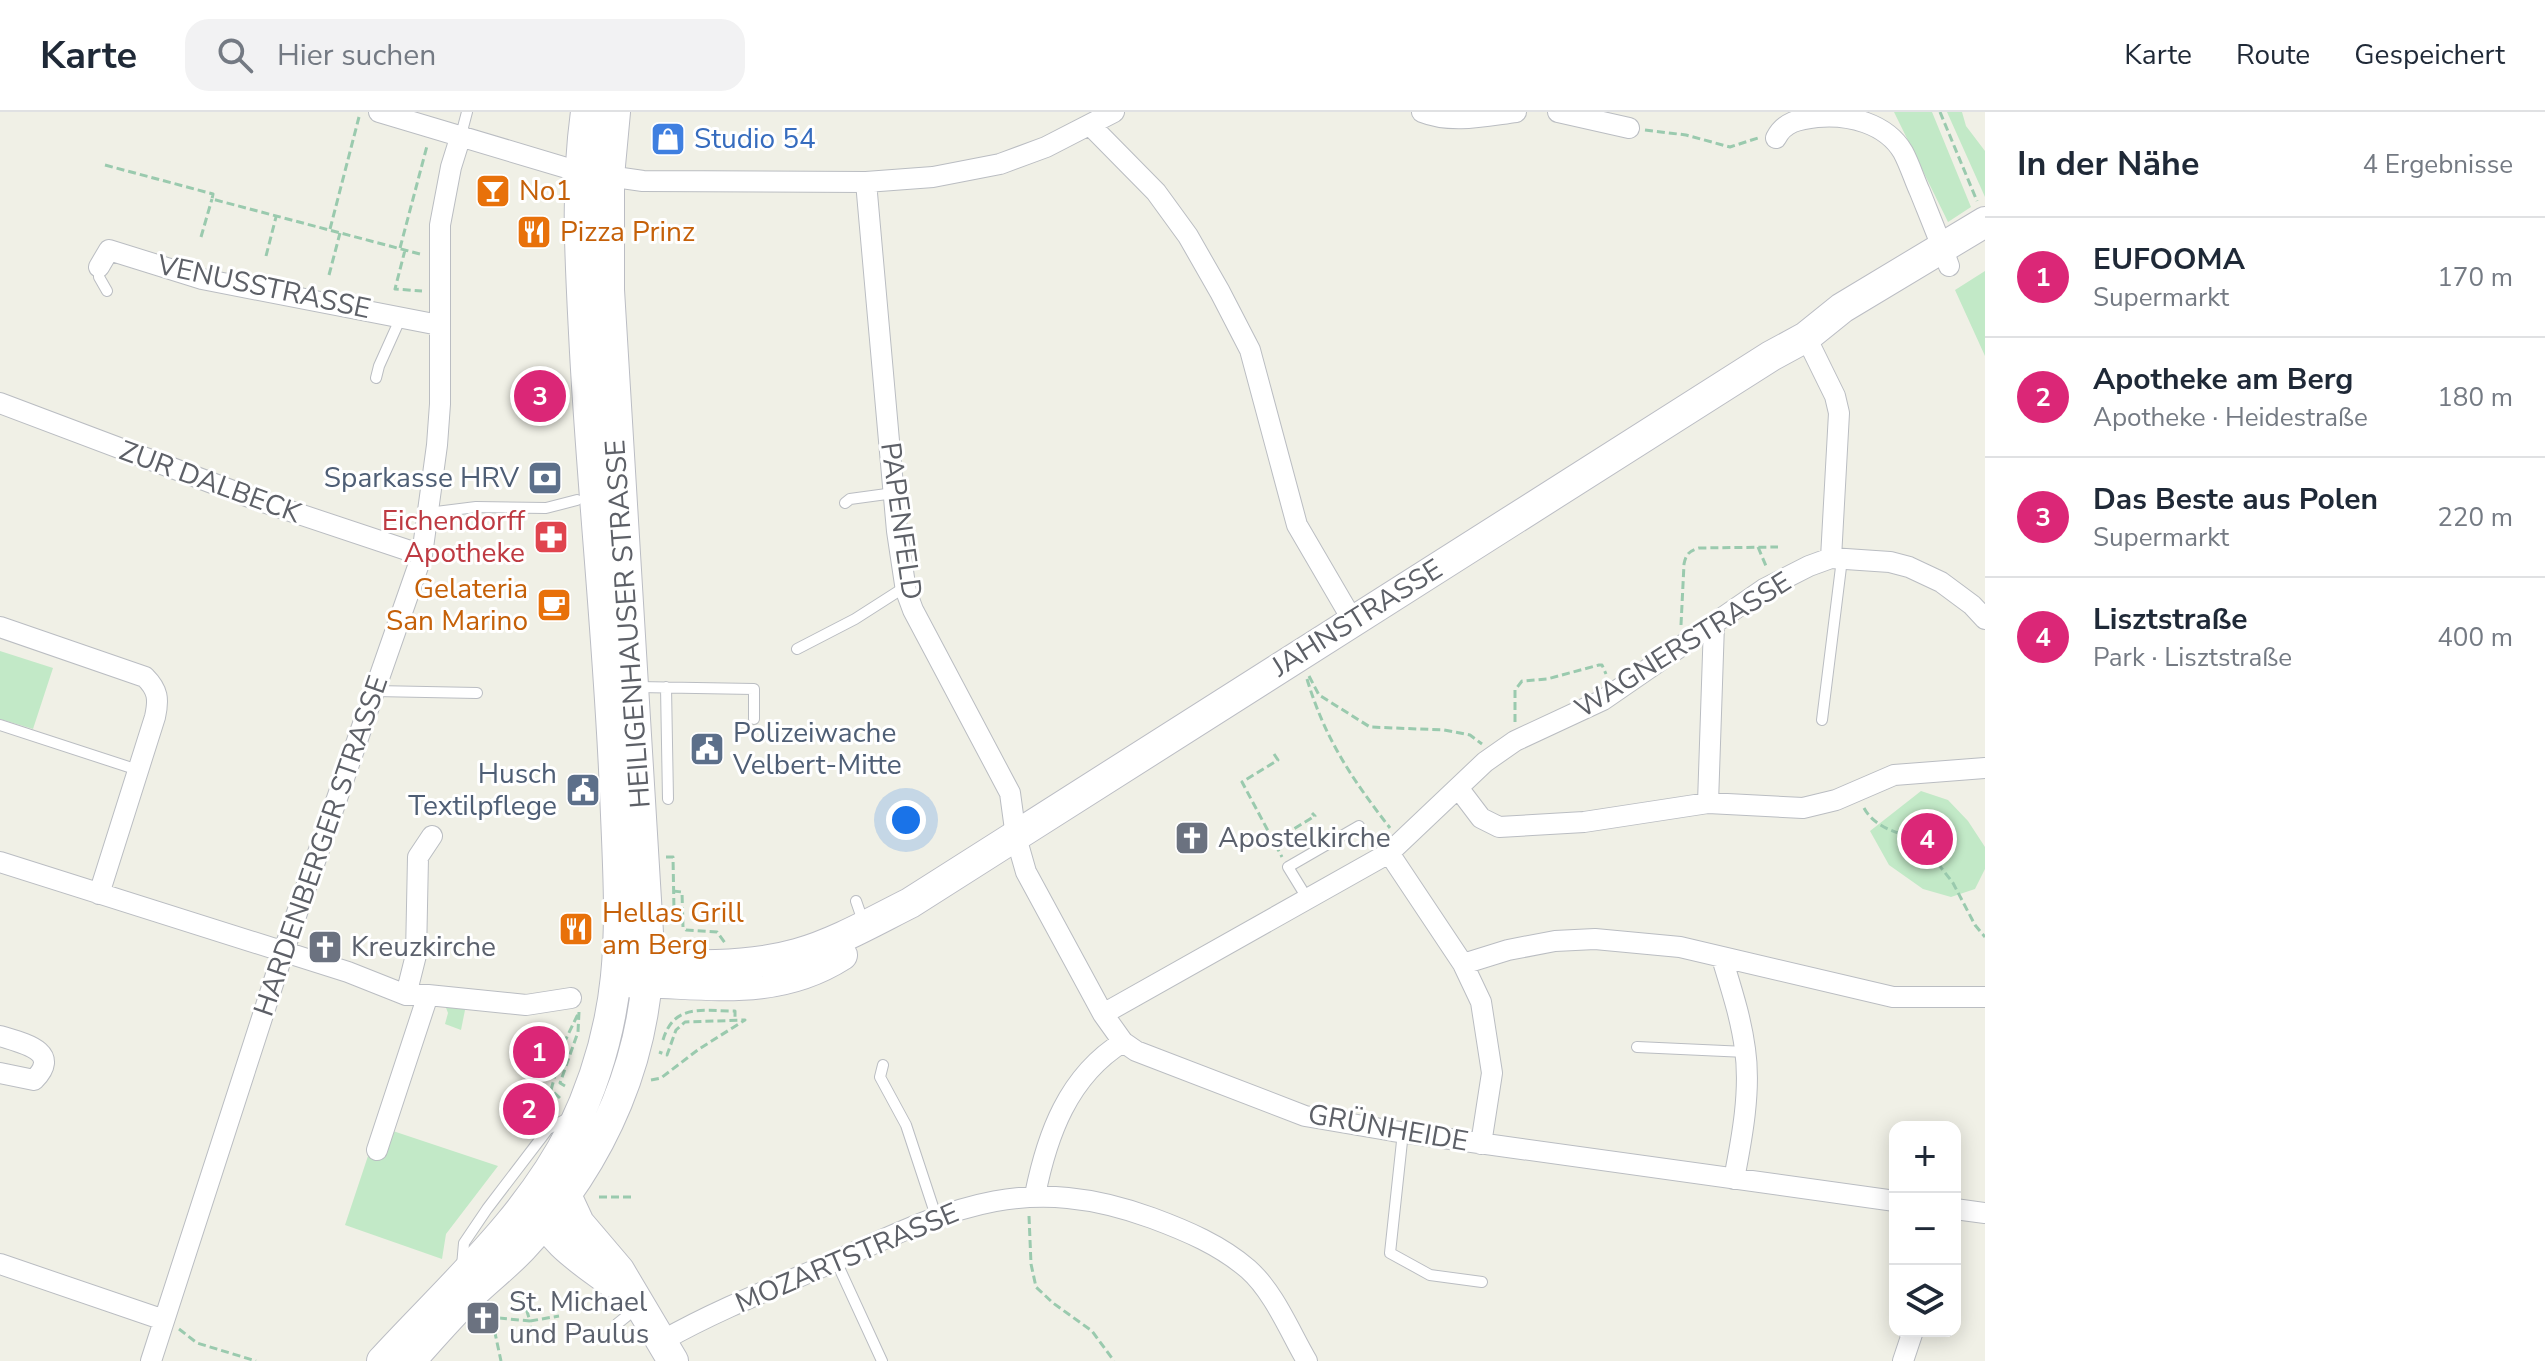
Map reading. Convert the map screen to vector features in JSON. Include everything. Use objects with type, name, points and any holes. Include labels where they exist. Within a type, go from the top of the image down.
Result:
[{"type":"street","name":"HEILIGENHAUSER STRASSE","points":[[410,1361],[466,1299],[520,1251],[566,1195],[607,1130],[632,1064],[633,972],[620,687],[609,290],[586,112]]},
{"type":"street","name":"HEILIGENHAUSER STRASSE","points":[[594,174],[615,112]]},
{"type":"street","points":[[369,114],[461,135],[594,174],[643,181],[866,182],[933,177],[1000,164],[1046,147],[1114,112]]},
{"type":"street","points":[[1422,112],[1454,118],[1516,112]]},
{"type":"street","points":[[1558,112],[1629,128]]},
{"type":"street","points":[[1776,138],[1781,128],[1795,121],[1822,117],[1848,117],[1873,125],[1902,151],[1960,250]]},
{"type":"street","points":[[1090,125],[1156,192],[1188,236],[1220,292],[1250,350],[1297,525],[1353,621]]},
{"type":"street","name":"HARDENBERGER STRASSE","points":[[151,1361],[283,953],[422,555],[440,404],[438,292],[443,206],[461,135]]},
{"type":"street","name":"PAPENFELD","points":[[866,182],[905,587],[913,610],[1010,793],[1016,837]]},
{"type":"street","name":"JAHNSTRASSE","points":[[633,972],[701,986],[755,985],[793,978],[834,960],[861,943],[910,903],[1771,356],[1806,337],[1852,323],[1889,304],[1960,250],[1982,215]]},
{"type":"street","name":"VENUSSTRASSE","points":[[99,267],[109,250],[202,279],[439,325]]},
{"type":"street","name":"WAGNERSTRASSE","points":[[1806,337],[1835,396],[1839,413],[1837,558]]},
{"type":"street","name":"ZUR DALBECK","points":[[0,403],[257,500],[422,555]]},
{"type":"street","name":"WAGNERSTRASSE","points":[[1103,1014],[1389,853],[1485,762],[1515,741],[1603,700],[1764,589],[1809,566],[1837,558],[1890,562],[1909,567],[1941,582],[1985,619]]},
{"type":"street","points":[[1708,803],[1714,624]]},
{"type":"street","points":[[0,627],[145,677],[156,687],[158,702],[155,717],[99,894]]},
{"type":"street","points":[[1459,789],[1481,818],[1499,827],[1584,822],[1708,803],[1803,808],[1836,800],[1894,775],[1985,768]]},
{"type":"street","points":[[406,995],[416,955],[418,857],[432,836]]},
{"type":"street","name":"GRÜNHEIDE","points":[[1016,837],[1026,872],[1103,1014],[1123,1042],[1162,1063],[1305,1116],[1481,1144],[1889,1200]]},
{"type":"street","points":[[1389,853],[1463,964],[1481,1002],[1492,1073],[1481,1144]]},
{"type":"street","points":[[0,862],[348,972],[406,995],[526,1005],[571,998]]},
{"type":"street","name":"JAHNSTRASSE","points":[[633,972],[775,960],[801,953],[860,913],[910,903]]},
{"type":"street","points":[[1463,964],[1555,941],[1595,939],[1680,947],[1893,997],[1985,997]]},
{"type":"street","points":[[1722,958],[1739,1014],[1746,1052],[1745,1103],[1734,1179]]},
{"type":"street","name":"HEILIGENHAUSER STRASSE","points":[[382,1361],[506,1226],[558,1155],[572,1104],[594,1079],[633,972]]},
{"type":"street","points":[[377,1150],[428,995]]},
{"type":"street","points":[[0,1036],[36,1049],[42,1054],[43,1068],[34,1080],[0,1073]]},
{"type":"street","points":[[1035,1195],[1043,1155],[1056,1118],[1077,1085],[1103,1054],[1123,1042]]},
{"type":"street","points":[[535,1188],[543,1223],[667,1351]]},
{"type":"street","points":[[566,1195],[579,1223],[619,1270],[629,1314]]},
{"type":"street","name":"MOZARTSTRASSE","points":[[667,1351],[725,1309],[936,1216],[980,1204],[1035,1195],[1083,1199],[1128,1209],[1191,1232],[1223,1250],[1251,1272],[1307,1361]]},
{"type":"street","points":[[1961,1210],[1985,1213]]},
{"type":"street","points":[[0,1264],[164,1321]]},
{"type":"street","points":[[1903,1361],[1911,1337]]},
{"type":"lane","points":[[461,135],[467,112]]},
{"type":"lane","points":[[99,267],[99,277],[107,291]]},
{"type":"lane","points":[[376,378],[401,317]]},
{"type":"lane","points":[[845,503],[850,499],[894,493]]},
{"type":"lane","points":[[428,513],[476,507],[546,508],[577,500]]},
{"type":"lane","name":"WAGNERSTRASSE","points":[[1822,720],[1837,558]]},
{"type":"lane","points":[[797,649],[855,619],[905,587]]},
{"type":"lane","points":[[620,687],[754,689],[754,719]]},
{"type":"lane","points":[[666,687],[668,799]]},
{"type":"lane","points":[[374,691],[477,693]]},
{"type":"lane","points":[[0,725],[138,770]]},
{"type":"lane","points":[[1307,898],[1288,867],[1359,826]]},
{"type":"lane","points":[[1637,1047],[1746,1052]]},
{"type":"lane","points":[[883,1065],[880,1077],[906,1125],[936,1216]]},
{"type":"lane","points":[[461,1276],[464,1243],[548,1129],[572,1104]]},
{"type":"lane","points":[[1403,1132],[1390,1253],[1430,1275],[1482,1282]]},
{"type":"lane","points":[[836,1261],[882,1361]]},
{"type":"path","points":[[1940,112],[1982,215]]},
{"type":"path","points":[[330,230],[369,114]]},
{"type":"path","points":[[1629,128],[1686,135],[1730,147],[1763,137],[1776,138]]},
{"type":"path","points":[[400,248],[427,146]]},
{"type":"path","points":[[105,165],[213,194],[201,237]]},
{"type":"path","points":[[212,199],[439,259]]},
{"type":"path","points":[[266,256],[276,217]]},
{"type":"path","points":[[329,275],[340,233]]},
{"type":"path","points":[[405,250],[395,289],[438,292]]},
{"type":"path","points":[[1758,547],[1768,570]]},
{"type":"path","points":[[1681,633],[1686,555],[1699,548],[1778,547]]},
{"type":"path","points":[[1515,726],[1515,690],[1522,681],[1547,679],[1599,665],[1602,665],[1610,681]]},
{"type":"path","points":[[1392,830],[1343,762],[1318,715],[1305,671],[1319,695],[1370,727],[1444,730],[1470,735],[1485,746]]},
{"type":"path","points":[[1274,754],[1278,760],[1242,782],[1288,867]]},
{"type":"path","points":[[1854,791],[1867,815],[1897,834],[1918,838],[1953,883],[1975,925],[1985,937]]},
{"type":"path","points":[[1274,841],[1315,816],[1312,813]]},
{"type":"path","points":[[673,857],[674,911]]},
{"type":"path","points":[[673,891],[682,892],[683,927],[686,930],[717,932]]},
{"type":"path","points":[[667,1026],[683,1012],[735,1011],[735,1020]]},
{"type":"path","points":[[572,1104],[551,1090],[564,1043],[579,1012],[578,1032]]},
{"type":"path","points":[[641,1077],[661,1078],[745,1020],[685,1022],[676,1030],[667,1055],[659,1052]]},
{"type":"path","points":[[1035,1195],[1029,1214],[1031,1264],[1036,1287],[1092,1331],[1114,1361]]},
{"type":"path","points":[[599,1197],[631,1197]]},
{"type":"path","points":[[510,1288],[523,1299],[531,1332]]},
{"type":"path","points":[[501,1361],[489,1318],[530,1321],[559,1316]]},
{"type":"path","points":[[164,1321],[197,1343],[256,1361]]},
{"type":"green space","points":[[1894,112],[1932,112],[1971,207],[1948,222]]},
{"type":"green space","points":[[1947,112],[1962,112],[1966,126],[1985,151],[1985,197]]},
{"type":"green space","points":[[1985,271],[1985,356],[1955,290]]},
{"type":"green space","points":[[0,651],[53,668],[33,729],[0,719]]},
{"type":"green space","points":[[1921,791],[1948,800],[1968,821],[1985,847],[1985,869],[1975,889],[1951,897],[1923,889],[1889,865],[1870,831]]},
{"type":"green space","points":[[445,1005],[466,1005],[461,1030],[445,1024],[448,1013]]},
{"type":"green space","points":[[378,1126],[498,1166],[446,1234],[442,1259],[345,1225]]},
{"type":"place","name":"Studio 54","points":[[668,139]]},
{"type":"place","name":"No1","points":[[493,191]]},
{"type":"place","name":"Pizza Prinz","points":[[534,232]]},
{"type":"place","name":"Das Beste aus Polen","points":[[540,396]]},
{"type":"place","name":"Sparkasse HRV","points":[[545,478]]},
{"type":"place","name":"Eichendorff Apotheke","points":[[551,537]]},
{"type":"place","name":"Gelateria San Marino","points":[[554,605]]},
{"type":"place","name":"Polizeiwache Velbert-Mitte","points":[[707,749]]},
{"type":"place","name":"Husch Textilpflege","points":[[583,790]]},
{"type":"place","name":"Apostelkirche","points":[[1192,838]]},
{"type":"place","name":"Lisztstraße","points":[[1927,839]]},
{"type":"place","name":"Hellas Grill am Berg","points":[[576,929]]},
{"type":"place","name":"Kreuzkirche","points":[[325,947]]},
{"type":"place","name":"EUFOOMA","points":[[539,1052]]},
{"type":"place","name":"Apotheke am Berg","points":[[529,1109]]},
{"type":"place","name":"St. Michael und Paulus","points":[[483,1318]]}]
